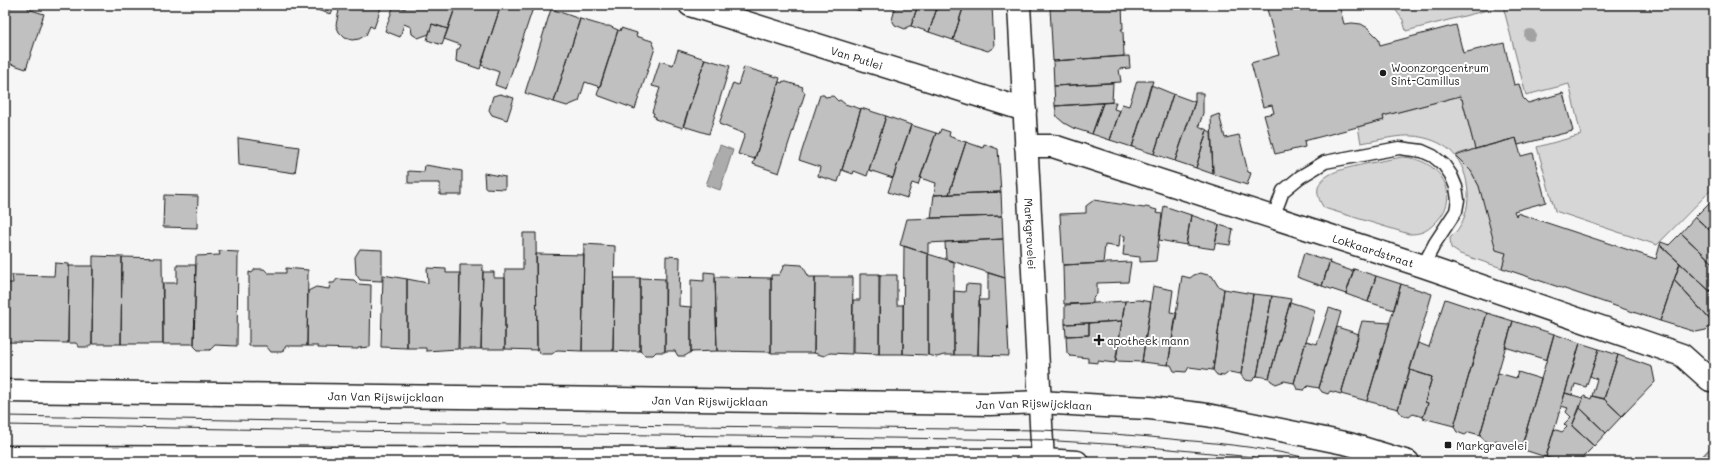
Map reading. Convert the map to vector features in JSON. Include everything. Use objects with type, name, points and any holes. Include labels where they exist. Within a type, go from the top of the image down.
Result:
[{"type":"main road","name":"Van Putlei","points":[[690,5],[1024,110]]},
{"type":"main road","name":"Markgravelei","points":[[1019,5],[1043,461]]},
{"type":"main road","name":"Lokkaardstraat","points":[[1026,146],[1053,146],[1423,266],[1682,355],[1710,380]]},
{"type":"main road","name":"Jan Van Rijswijcklaan","points":[[5,391],[989,404],[1040,402],[1150,408],[1207,415],[1349,444],[1408,462]]},
{"type":"main road","points":[[5,457],[1077,462]]},
{"type":"lane","points":[[1273,218],[1283,191],[1300,177],[1325,162],[1399,148],[1422,151],[1433,156],[1444,165],[1451,175],[1456,187],[1458,200],[1456,211],[1435,242],[1423,266]]},
{"type":"shaded area","points":[[1392,5],[1714,5],[1714,187],[1657,245],[1555,211],[1537,147],[1581,135],[1569,84],[1526,95],[1503,6],[1406,31],[1403,20]]},
{"type":"shaded area","points":[[1460,96],[1475,149],[1456,156],[1471,171],[1479,186],[1506,253],[1502,268],[1460,254],[1451,248],[1450,238],[1458,230],[1466,210],[1468,187],[1462,166],[1450,150],[1434,141],[1417,136],[1401,136],[1361,143],[1358,127],[1383,120],[1383,116]]},
{"type":"shaded area","points":[[720,145],[733,150],[720,190],[706,185]]},
{"type":"shaded area","points":[[1402,157],[1415,159],[1427,164],[1437,171],[1444,180],[1447,191],[1447,202],[1443,213],[1434,224],[1425,231],[1409,234],[1324,208],[1319,197],[1318,188],[1322,181],[1328,176],[1346,168]]},
{"type":"building","points":[[5,5],[29,5],[28,9],[44,14],[26,69],[5,62]]},
{"type":"building","points":[[299,5],[335,5],[331,14]]},
{"type":"building","points":[[335,5],[382,5],[374,28],[370,26],[366,35],[359,39],[352,40],[345,38],[339,32],[336,25],[339,10]]},
{"type":"building","points":[[394,5],[405,9],[406,5],[456,5],[448,29],[432,24],[429,34],[418,38],[412,34],[411,27],[404,24],[400,37],[385,31]]},
{"type":"building","points":[[456,5],[501,5],[480,69],[456,61],[457,49],[459,49],[461,45],[444,39]]},
{"type":"building","points":[[501,5],[534,5],[506,89],[495,85],[499,72],[481,65]]},
{"type":"building","points":[[842,5],[864,5],[861,11]]},
{"type":"building","points":[[918,5],[911,26],[905,29],[895,25],[892,20],[895,9],[886,6]]},
{"type":"building","points":[[918,5],[938,5],[929,32],[911,26]]},
{"type":"building","points":[[938,5],[964,5],[953,40],[929,32]]},
{"type":"building","points":[[964,5],[992,5],[994,47],[988,51],[953,40]]},
{"type":"building","points":[[1050,5],[1116,5],[1050,8]]},
{"type":"building","points":[[1122,5],[1123,29],[1121,29],[1123,32],[1124,56],[1053,61],[1050,8]]},
{"type":"building","name":"Woonzorgcentrum Sint-Camillus","points":[[1266,5],[1339,5],[1344,24],[1361,24],[1368,28],[1378,38],[1380,45],[1456,25],[1463,53],[1504,43],[1514,85],[1519,84],[1523,98],[1528,103],[1563,93],[1573,131],[1518,145],[1516,138],[1475,149],[1460,96],[1383,116],[1384,120],[1304,141],[1305,147],[1275,154],[1264,115],[1274,113],[1272,105],[1263,107],[1251,63],[1279,55]]},
{"type":"building","points":[[551,9],[580,19],[554,102],[525,93]]},
{"type":"building","points":[[580,19],[609,26],[618,30],[600,87],[585,82],[579,101],[567,106],[554,102]]},
{"type":"building","points":[[432,24],[448,29],[442,45],[427,40]]},
{"type":"building","points":[[621,28],[637,33],[636,36],[652,41],[655,48],[635,109],[597,95],[618,30],[620,31]]},
{"type":"building","points":[[678,50],[705,59],[683,128],[655,119],[656,117],[653,116],[654,113],[652,112],[660,88],[652,86],[660,61],[673,65]]},
{"type":"building","points":[[1129,56],[1130,68],[1119,69],[1121,82],[1054,86],[1053,61]]},
{"type":"building","points":[[705,59],[730,66],[709,134],[683,126]]},
{"type":"building","points":[[744,67],[780,78],[755,159],[738,154],[745,134],[719,124],[733,83],[738,85]]},
{"type":"building","points":[[783,81],[803,87],[802,89],[805,93],[779,173],[753,164],[779,82],[782,83]]},
{"type":"building","points":[[1137,81],[1153,81],[1132,147],[1110,140],[1122,104],[1129,106]]},
{"type":"building","points":[[1113,83],[1112,102],[1055,106],[1054,86]]},
{"type":"building","points":[[1151,85],[1173,94],[1154,154],[1132,147]]},
{"type":"building","points":[[5,86],[9,88],[5,102]]},
{"type":"building","points":[[1195,93],[1203,93],[1203,113],[1199,126],[1207,130],[1196,168],[1175,161],[1195,102]]},
{"type":"building","points":[[500,94],[514,98],[507,120],[492,115],[489,110],[493,96]]},
{"type":"building","points":[[1173,94],[1195,102],[1175,161],[1154,154]]},
{"type":"building","points":[[820,95],[824,95],[825,97],[833,96],[838,101],[840,100],[845,104],[861,109],[838,182],[818,176],[820,167],[799,160]]},
{"type":"building","points":[[1116,102],[1114,109],[1120,111],[1110,140],[1092,134],[1103,103]]},
{"type":"building","points":[[1103,103],[1092,134],[1073,128],[1064,123],[1057,117],[1055,106]]},
{"type":"building","points":[[861,108],[886,116],[867,176],[854,171],[853,174],[842,170]]},
{"type":"building","points":[[1219,114],[1225,138],[1239,135],[1248,172],[1251,173],[1247,185],[1213,174],[1211,117]]},
{"type":"building","points":[[886,116],[911,125],[893,178],[869,170]]},
{"type":"building","points":[[911,125],[936,133],[918,185],[912,183],[907,198],[888,192]]},
{"type":"building","points":[[941,129],[950,132],[949,136],[966,142],[949,194],[934,195],[936,183],[920,178],[936,133],[939,134]]},
{"type":"building","points":[[1207,130],[1211,132],[1213,174],[1196,168]]},
{"type":"building","points":[[238,138],[299,147],[295,173],[239,165]]},
{"type":"building","points":[[1516,138],[1521,156],[1533,153],[1546,202],[1514,211],[1516,216],[1517,213],[1656,259],[1660,245],[1680,263],[1660,321],[1502,268],[1506,253],[1496,250],[1479,186],[1471,171],[1456,156]]},
{"type":"building","points":[[966,142],[983,148],[984,144],[998,149],[1001,192],[949,194]]},
{"type":"building","points":[[425,165],[462,171],[462,195],[440,195],[440,183],[408,183],[408,171],[424,172]]},
{"type":"building","points":[[484,173],[505,177],[505,189],[485,188]]},
{"type":"building","points":[[1001,192],[1002,216],[931,218],[934,195]]},
{"type":"building","points":[[164,195],[198,196],[197,228],[163,227]]},
{"type":"building","points":[[1714,198],[1714,234],[1695,217]]},
{"type":"building","points":[[1094,200],[1144,208],[1146,207],[1157,210],[1156,213],[1162,214],[1156,261],[1140,262],[1140,257],[1123,255],[1125,236],[1120,235],[1119,247],[1105,245],[1103,263],[1063,265],[1060,214],[1086,213],[1086,206]]},
{"type":"building","points":[[1164,206],[1191,215],[1186,245],[1159,240]]},
{"type":"building","points":[[1191,215],[1219,225],[1214,249],[1186,245]]},
{"type":"building","points":[[1002,216],[1003,239],[928,243],[928,254],[900,245],[907,219]]},
{"type":"building","points":[[1695,217],[1714,234],[1714,264],[1681,233]]},
{"type":"building","points":[[1219,225],[1233,229],[1230,245],[1215,243]]},
{"type":"building","points":[[523,233],[536,233],[537,350],[505,349],[505,269],[523,269]]},
{"type":"building","points":[[1681,233],[1714,264],[1714,295],[1660,245],[1661,242],[1669,245]]},
{"type":"building","points":[[1003,239],[1005,278],[946,259],[945,242]]},
{"type":"building","points":[[584,244],[615,246],[613,351],[582,351]]},
{"type":"building","points":[[904,246],[928,254],[928,355],[903,354]]},
{"type":"building","points":[[360,249],[382,250],[382,281],[360,280],[356,274],[355,257]]},
{"type":"building","points":[[219,251],[238,252],[237,346],[215,345],[210,350],[198,350],[194,346],[196,256],[220,255]]},
{"type":"building","points":[[1304,253],[1330,261],[1322,286],[1297,277]]},
{"type":"building","points":[[536,254],[584,255],[582,351],[557,350],[552,354],[541,354],[538,349],[537,350]]},
{"type":"building","points":[[928,254],[954,262],[954,355],[937,357],[928,355]]},
{"type":"building","points":[[93,256],[122,257],[121,344],[92,344]]},
{"type":"building","points":[[666,256],[680,257],[679,306],[691,307],[691,352],[685,356],[678,356],[675,351],[665,351]]},
{"type":"building","points":[[122,257],[162,258],[163,344],[121,344]]},
{"type":"building","points":[[1131,262],[1128,282],[1097,283],[1097,294],[1093,298],[1093,303],[1064,304],[1063,265]]},
{"type":"building","points":[[55,263],[69,264],[68,343],[5,342],[5,283],[13,283],[12,275],[54,276]]},
{"type":"building","points":[[1329,263],[1352,271],[1352,269],[1354,269],[1346,294],[1322,286]]},
{"type":"building","points":[[1680,263],[1714,295],[1713,323],[1674,280]]},
{"type":"building","points":[[785,264],[802,265],[809,277],[815,277],[814,353],[771,353],[771,275],[779,275]]},
{"type":"building","points":[[177,265],[196,265],[194,344],[163,344],[163,283],[177,283]]},
{"type":"building","points":[[460,265],[483,265],[481,349],[459,349]]},
{"type":"building","points":[[69,266],[93,266],[92,343],[89,347],[79,347],[76,343],[68,343]]},
{"type":"building","points":[[286,268],[308,270],[307,346],[286,346],[282,352],[271,352],[266,346],[249,346],[249,272],[252,273],[255,269],[264,269],[268,273],[286,273]]},
{"type":"building","points":[[427,268],[446,269],[446,273],[460,273],[458,349],[426,351],[426,348],[407,348],[407,279],[428,283]]},
{"type":"building","points":[[1354,269],[1376,276],[1368,302],[1346,294]]},
{"type":"building","points":[[483,272],[494,272],[494,278],[505,278],[505,349],[481,349]]},
{"type":"building","points":[[704,272],[715,273],[717,351],[691,352],[691,280],[704,281]]},
{"type":"building","points":[[988,273],[1005,278],[1009,356],[978,355],[979,300],[988,300]]},
{"type":"building","points":[[1200,273],[1212,276],[1218,286],[1224,289],[1213,370],[1189,367],[1186,372],[1174,371],[1171,365],[1168,365],[1182,276],[1190,278]]},
{"type":"building","points":[[860,274],[880,274],[879,354],[853,353],[853,300],[860,300]]},
{"type":"building","points":[[383,275],[407,279],[407,348],[381,347]]},
{"type":"building","points":[[879,275],[897,275],[897,305],[903,305],[903,354],[879,354]]},
{"type":"building","points":[[1376,276],[1401,284],[1394,310],[1368,302]]},
{"type":"building","points":[[715,277],[771,278],[771,352],[717,351]]},
{"type":"building","points":[[815,277],[853,277],[852,354],[830,353],[824,356],[814,353]]},
{"type":"building","points":[[614,278],[640,278],[640,351],[613,351]]},
{"type":"building","points":[[640,278],[665,279],[665,352],[656,352],[653,355],[645,355],[640,351]]},
{"type":"building","points":[[337,279],[354,280],[358,284],[371,285],[370,347],[358,349],[318,348],[318,346],[307,346],[308,291],[316,287],[329,289],[330,283],[334,283]]},
{"type":"building","points":[[1674,280],[1713,323],[1706,330],[1696,332],[1660,321]]},
{"type":"building","points":[[966,284],[980,285],[978,355],[954,355],[954,291],[965,292]]},
{"type":"building","points":[[1401,284],[1432,294],[1398,409],[1367,401]]},
{"type":"building","points":[[1153,286],[1173,290],[1170,312],[1177,313],[1168,365],[1142,362]]},
{"type":"building","points":[[1224,289],[1253,294],[1241,374],[1229,372],[1224,376],[1217,375],[1213,370]]},
{"type":"building","points":[[1253,294],[1272,296],[1257,376],[1252,381],[1245,380],[1241,375]]},
{"type":"building","points":[[1272,296],[1291,299],[1269,378],[1257,376]]},
{"type":"building","points":[[1445,299],[1487,313],[1454,426],[1423,418],[1428,403],[1425,402],[1432,377],[1410,370],[1418,343],[1429,347]]},
{"type":"building","points":[[1139,300],[1151,302],[1142,362],[1116,361],[1125,301]]},
{"type":"building","points":[[1125,301],[1122,321],[1065,324],[1065,305]]},
{"type":"building","points":[[1290,302],[1315,310],[1294,383],[1284,381],[1276,384],[1269,378]]},
{"type":"building","points":[[1329,308],[1341,312],[1319,388],[1308,386],[1304,390],[1297,389],[1294,383],[1306,341],[1317,344]]},
{"type":"building","points":[[1487,313],[1513,321],[1480,435],[1469,432],[1465,435],[1457,432],[1454,427]]},
{"type":"building","points":[[1122,321],[1115,363],[1098,361],[1098,363],[1088,362],[1088,358],[1070,356],[1067,353],[1066,336],[1089,335],[1089,323]]},
{"type":"building","points":[[1362,321],[1390,323],[1367,401],[1341,394]]},
{"type":"building","points":[[1513,321],[1554,334],[1547,360],[1505,347]]},
{"type":"building","points":[[1089,323],[1089,335],[1066,336],[1065,324]]},
{"type":"building","points":[[1337,327],[1359,334],[1341,394],[1330,391],[1328,394],[1322,392],[1319,388]]},
{"type":"building","points":[[1554,334],[1580,343],[1546,457],[1521,449]]},
{"type":"building","points":[[1580,343],[1599,349],[1586,387],[1575,384],[1572,395],[1565,393]]},
{"type":"building","points":[[1599,349],[1618,355],[1604,399],[1592,396],[1597,379],[1590,376]]},
{"type":"building","points":[[1618,355],[1652,367],[1655,382],[1622,416],[1604,399]]},
{"type":"building","points":[[1410,370],[1432,377],[1425,402],[1428,403],[1423,417],[1413,414],[1409,417],[1401,414],[1398,409]]},
{"type":"building","points":[[1518,372],[1541,379],[1521,449],[1496,440],[1491,444],[1487,443],[1480,435],[1498,373],[1516,378]]},
{"type":"building","points":[[1565,393],[1583,398],[1572,426],[1594,446],[1578,462],[1562,462],[1546,457],[1554,429],[1562,432],[1567,427],[1564,424],[1571,417],[1566,412],[1568,408],[1561,406]]},
{"type":"building","points":[[1584,396],[1591,399],[1592,396],[1604,399],[1622,416],[1606,433],[1580,408]]},
{"type":"building","points":[[1580,408],[1606,433],[1594,446],[1572,426]]},
{"type":"building","points":[[1714,444],[1714,462],[1697,462]]},
{"type":"tram line","points":[[5,416],[343,422],[1041,430],[1129,435],[1235,445],[1270,450],[1322,462]]},
{"type":"tram line","points":[[5,425],[1042,440],[1139,446],[1252,457],[1280,462]]},
{"type":"place","name":"Woonzorgcentrum Sint-Camillus","points":[[1383,73]]},
{"type":"place","name":"apotheek mann","points":[[1099,340]]},
{"type":"place","name":"Markgravelei","points":[[1448,445]]}]
